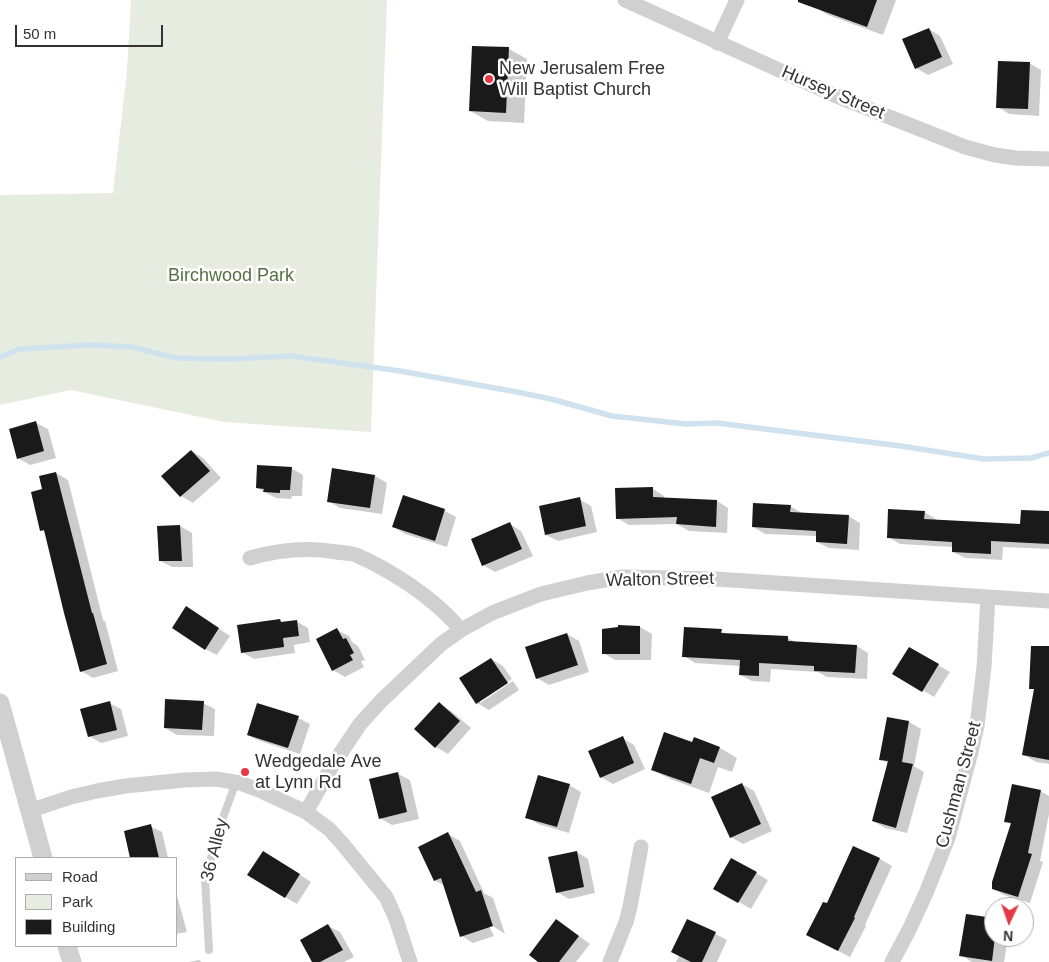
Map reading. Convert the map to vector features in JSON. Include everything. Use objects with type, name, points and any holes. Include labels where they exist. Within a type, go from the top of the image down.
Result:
[{"type":"street","name":"Hursey Street","points":[[625,0],[834,95],[965,147],[995,155],[1049,159]]},
{"type":"street","points":[[717,43],[737,0]]},
{"type":"street","points":[[250,558],[294,549],[326,550],[354,554],[391,572],[436,603],[461,630]]},
{"type":"street","name":"Walton Street","points":[[306,812],[332,766],[360,724],[381,701],[441,644],[461,630],[492,613],[541,594],[587,582],[622,578],[716,579],[1049,601]]},
{"type":"street","name":"Cushman Street","points":[[892,962],[926,893],[948,838],[971,752],[977,726],[984,667],[988,597]]},
{"type":"street","points":[[0,704],[43,857]]},
{"type":"street","points":[[29,811],[71,797],[97,791],[185,780],[216,779],[236,782],[259,790],[306,812],[329,829],[341,842],[386,897],[396,919],[410,962]]},
{"type":"street","points":[[610,962],[626,922],[641,847]]},
{"type":"street","points":[[67,947],[72,962]]},
{"type":"lane","name":"36 Alley","points":[[209,950],[205,879],[221,823],[236,782]]},
{"type":"green space","name":"Birchwood Park","points":[[131,0],[387,0],[371,432],[224,422],[71,390],[0,405],[0,195],[113,193],[127,71]]},
{"type":"building","points":[[798,0],[877,0],[867,27],[798,2]]},
{"type":"building","points":[[929,28],[942,57],[915,69],[902,39]]},
{"type":"building","name":"New Jerusalem Free Will Baptist Church","points":[[472,46],[509,47],[506,113],[469,111]]},
{"type":"building","points":[[998,61],[1030,62],[1028,109],[996,108]]},
{"type":"building","points":[[36,421],[44,451],[17,459],[9,429]]},
{"type":"building","points":[[191,450],[210,471],[180,497],[161,476]]},
{"type":"building","points":[[257,465],[292,467],[290,490],[280,490],[280,493],[263,492],[264,489],[256,488]]},
{"type":"building","points":[[332,468],[375,475],[370,508],[327,502]]},
{"type":"building","points":[[56,472],[107,664],[80,672],[44,530],[40,531],[31,492],[42,489],[39,476]]},
{"type":"building","points":[[653,487],[653,497],[717,500],[716,527],[676,524],[677,517],[616,519],[615,488]]},
{"type":"building","points":[[403,495],[445,509],[435,541],[392,527]]},
{"type":"building","points":[[580,497],[586,526],[545,535],[539,506]]},
{"type":"building","points":[[753,503],[791,505],[790,512],[849,515],[847,544],[816,542],[816,531],[752,527]]},
{"type":"building","points":[[888,509],[925,511],[924,519],[1020,524],[1021,510],[1049,511],[1049,544],[991,541],[991,554],[952,552],[952,542],[887,538]]},
{"type":"building","points":[[510,522],[522,549],[482,566],[471,539]]},
{"type":"building","points":[[180,525],[182,561],[159,561],[157,526]]},
{"type":"building","points":[[186,606],[219,628],[205,650],[172,628]]},
{"type":"building","points":[[280,619],[281,622],[297,620],[299,636],[283,638],[284,647],[241,653],[237,625]]},
{"type":"building","points":[[618,625],[640,626],[640,654],[602,654],[602,629],[618,627]]},
{"type":"building","points":[[684,627],[722,629],[721,633],[788,636],[788,641],[857,645],[855,673],[814,671],[814,666],[759,663],[759,676],[739,675],[740,660],[682,657]]},
{"type":"building","points":[[337,628],[343,639],[346,638],[354,653],[350,655],[353,660],[332,671],[316,639]]},
{"type":"building","points":[[567,633],[578,665],[536,679],[525,647]]},
{"type":"building","points":[[1031,646],[1049,646],[1049,760],[1022,755],[1034,689],[1029,689]]},
{"type":"building","points":[[909,647],[939,664],[922,692],[892,674]]},
{"type":"building","points":[[491,658],[508,683],[476,704],[459,678]]},
{"type":"building","points":[[165,699],[204,701],[202,730],[164,728]]},
{"type":"building","points":[[110,701],[117,730],[88,737],[80,709]]},
{"type":"building","points":[[439,702],[460,721],[435,748],[414,729]]},
{"type":"building","points":[[257,703],[299,716],[288,748],[247,735]]},
{"type":"building","points":[[887,717],[909,721],[902,762],[913,764],[896,828],[872,821],[888,761],[879,760]]},
{"type":"building","points":[[664,732],[692,742],[694,737],[720,747],[714,763],[700,758],[691,784],[651,770]]},
{"type":"building","points":[[623,736],[634,763],[600,778],[588,751]]},
{"type":"building","points":[[398,772],[407,812],[379,819],[369,779]]},
{"type":"building","points":[[538,775],[570,784],[557,827],[525,818]]},
{"type":"building","points":[[742,783],[761,824],[730,838],[711,797]]},
{"type":"building","points":[[1012,784],[1041,790],[1028,853],[1032,854],[1018,897],[992,889],[992,882],[1011,823],[1004,822]]},
{"type":"building","points":[[151,824],[159,857],[130,857],[124,831]]},
{"type":"building","points":[[448,832],[476,892],[481,890],[493,926],[460,937],[441,878],[434,881],[418,847]]},
{"type":"building","points":[[853,846],[880,858],[855,918],[838,951],[806,935],[823,902],[827,903]]},
{"type":"building","points":[[263,851],[300,874],[285,898],[247,875]]},
{"type":"building","points":[[577,851],[584,887],[556,893],[548,857]]},
{"type":"building","points":[[731,858],[757,872],[738,903],[713,889]]},
{"type":"building","points":[[966,914],[984,917],[984,947],[994,947],[992,961],[959,956]]},
{"type":"building","points":[[556,919],[579,936],[559,962],[538,962],[529,955]]},
{"type":"building","points":[[687,919],[716,932],[702,962],[691,962],[671,952]]},
{"type":"building","points":[[328,924],[343,950],[320,962],[312,962],[300,940]]},
{"type":"waterway","points":[[0,357],[20,349],[91,345],[131,347],[177,358],[229,359],[291,356],[400,371],[517,392],[551,399],[612,416],[686,424],[717,423],[901,446],[984,459],[1031,458],[1049,453]]},
{"type":"place","name":"New Jerusalem Free Will Baptist Church","points":[[489,79]]},
{"type":"place","name":"Wedgedale Ave at Lynn Rd","points":[[245,772]]}]
